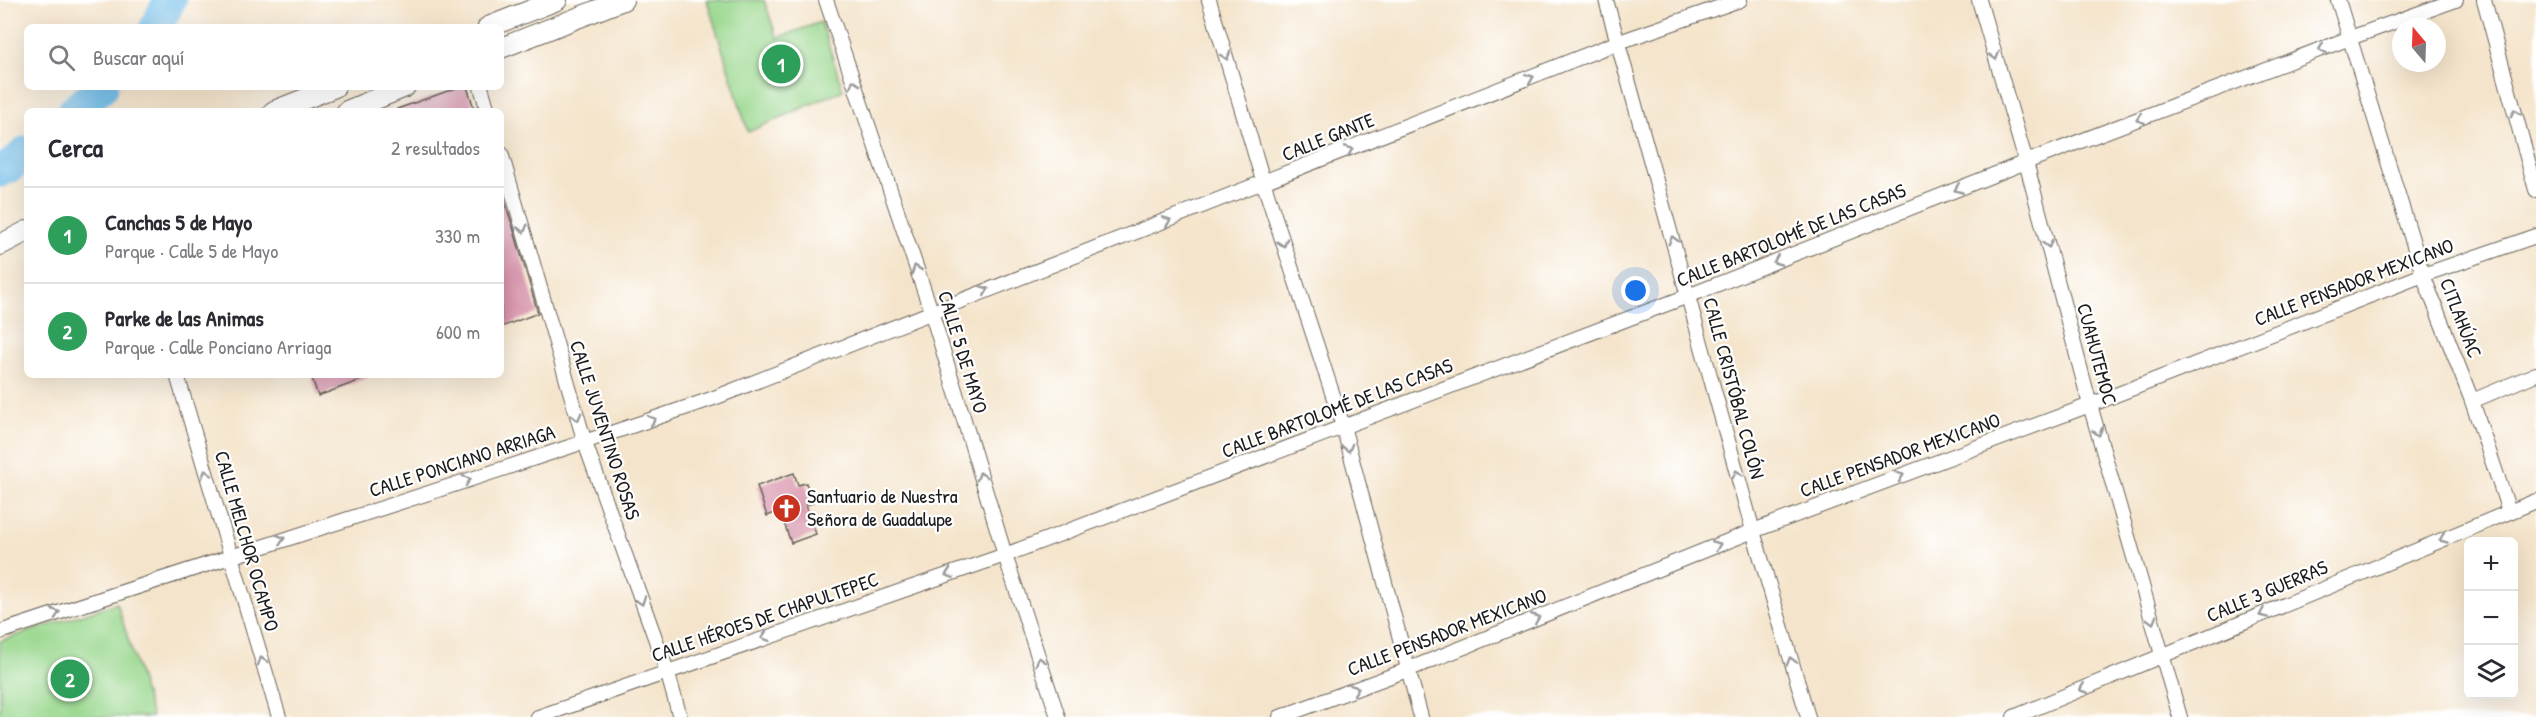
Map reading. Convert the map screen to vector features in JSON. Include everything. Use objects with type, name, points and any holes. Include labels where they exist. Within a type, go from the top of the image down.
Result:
[{"type":"street","points":[[496,24],[557,0]]},
{"type":"street","points":[[504,47],[623,0]]},
{"type":"street","name":"CALLE 5 DE MAYO","points":[[826,0],[931,311],[1005,555],[1058,717]]},
{"type":"street","points":[[1209,0],[1264,184],[1342,426],[1421,717]]},
{"type":"street","name":"CALLE CRISTÓBAL COLÓN","points":[[1606,0],[1753,531],[1808,717]]},
{"type":"street","name":"CALLE GANTE","points":[[931,311],[1264,184],[1619,42],[1740,0]]},
{"type":"street","name":"CUAHUTEMOC","points":[[1979,0],[2026,162],[2090,405],[2180,717]]},
{"type":"street","name":"CITLAHÚAC","points":[[2338,0],[2423,275],[2472,401],[2510,511]]},
{"type":"street","name":"CALLE BARTOLOMÉ DE LAS CASAS","points":[[1005,555],[1688,296],[2026,162],[2350,38],[2456,0]]},
{"type":"street","points":[[2484,0],[2536,190]]},
{"type":"street","points":[[282,108],[327,90]]},
{"type":"street","points":[[354,108],[398,90]]},
{"type":"street","points":[[482,90],[487,108]]},
{"type":"street","name":"CALLE JUVENTINO ROSAS","points":[[504,163],[585,443],[667,671],[680,717]]},
{"type":"street","points":[[0,245],[24,233]]},
{"type":"street","name":"CALLE PENSADOR MEXICANO","points":[[1280,717],[1407,670],[1753,531],[2090,405],[2423,275],[2536,236]]},
{"type":"street","name":"CALLE PONCIANO ARRIAGA","points":[[0,632],[230,555],[585,443],[714,398],[931,311]]},
{"type":"street","points":[[2472,401],[2536,375]]},
{"type":"street","name":"CALLE MELCHOR OCAMPO","points":[[178,378],[279,717]]},
{"type":"street","name":"CALLE 3 GUERRAS","points":[[2014,717],[2536,501]]},
{"type":"street","name":"CALLE HÉROES DE CHAPULTEPEC","points":[[538,717],[1005,555]]},
{"type":"green space","points":[[707,0],[764,0],[777,38],[821,22],[843,90],[748,132]]},
{"type":"green space","points":[[117,603],[152,717],[0,717],[0,641]]},
{"type":"building","points":[[451,90],[468,90],[474,108],[400,108]]},
{"type":"building","points":[[504,199],[513,227],[538,313],[504,326]]},
{"type":"building","points":[[312,378],[366,378],[318,396]]},
{"type":"building","name":"Santuario de Nuestra Señora de Guadalupe","points":[[794,473],[798,485],[806,483],[813,503],[806,505],[816,534],[791,543],[780,511],[767,516],[757,486]]},
{"type":"waterway","points":[[158,24],[170,0]]},
{"type":"waterway","points":[[78,108],[98,90]]},
{"type":"waterway","points":[[0,171],[12,165],[24,155]]},
{"type":"place","name":"Canchas 5 de Mayo","points":[[781,64]]},
{"type":"place","name":"Santuario de Nuestra Señora de Guadalupe","points":[[786,508]]},
{"type":"place","name":"Parke de las Animas","points":[[70,679]]}]
